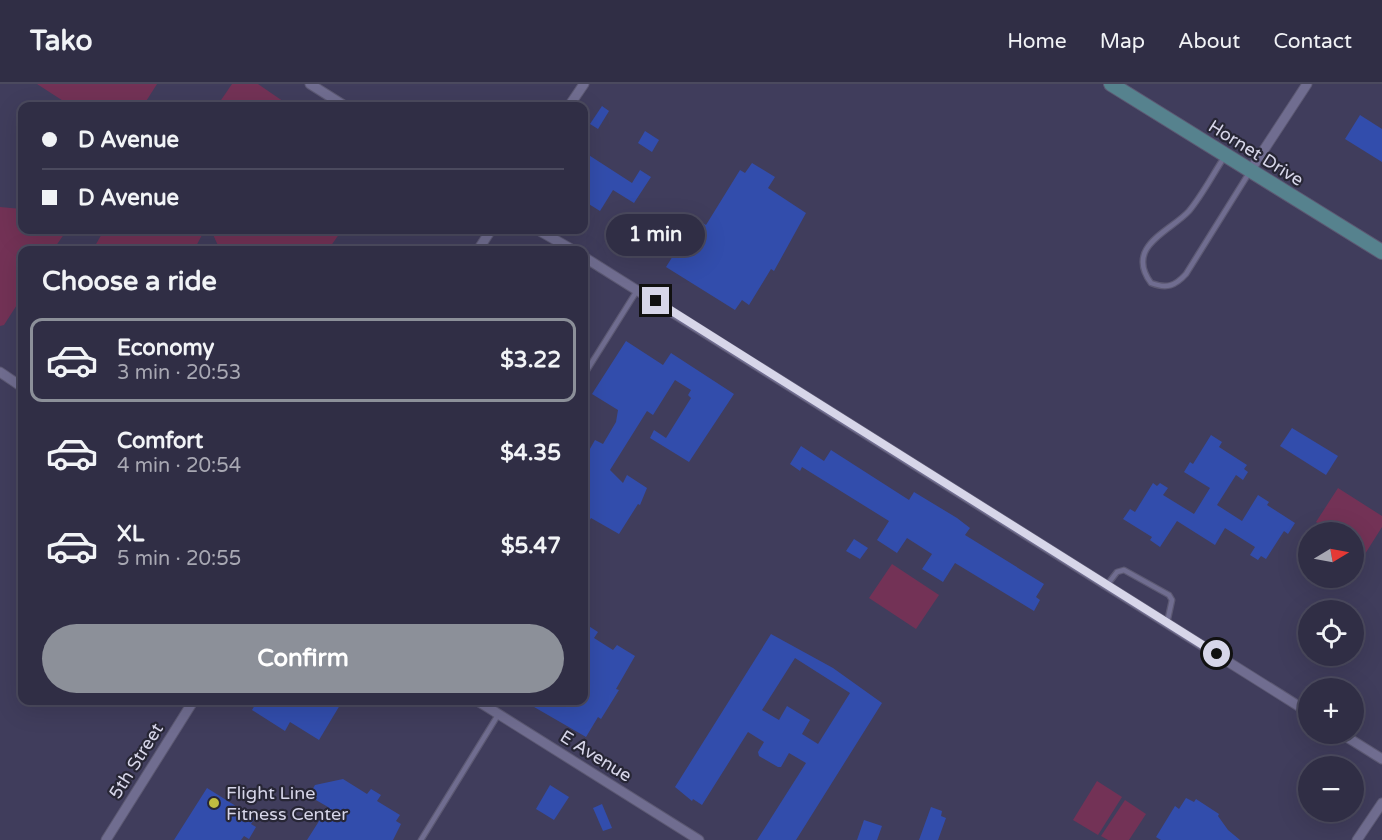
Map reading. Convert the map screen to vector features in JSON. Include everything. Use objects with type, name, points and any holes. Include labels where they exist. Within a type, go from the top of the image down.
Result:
[{"type":"main road","name":"Hornet Drive","points":[[1111,84],[1382,252]]},
{"type":"street","points":[[310,84],[339,102]]},
{"type":"street","points":[[572,102],[584,84]]},
{"type":"street","points":[[1250,171],[1307,84]]},
{"type":"street","points":[[545,234],[566,246]]},
{"type":"street","points":[[588,259],[1298,706]]},
{"type":"street","points":[[0,372],[18,384]]},
{"type":"street","name":"5th Street","points":[[105,840],[191,705]]},
{"type":"street","name":"E Avenue","points":[[484,705],[699,840]]},
{"type":"street","points":[[1358,744],[1382,759]]},
{"type":"street","points":[[1357,840],[1382,802]]},
{"type":"lane","points":[[1226,155],[1190,210],[1163,229],[1147,250],[1143,268],[1151,283],[1162,287],[1172,285],[1186,274],[1250,171]]},
{"type":"lane","points":[[588,369],[638,289]]},
{"type":"lane","points":[[1107,585],[1116,572],[1124,570],[1169,595],[1172,600],[1167,623]]},
{"type":"lane","points":[[421,840],[498,714]]},
{"type":"shaded area","points":[[37,84],[157,84],[146,102],[65,102]]},
{"type":"shaded area","points":[[232,84],[258,84],[284,102],[220,102]]},
{"type":"shaded area","points":[[0,207],[18,209],[18,234],[64,234],[56,246],[18,246],[18,303],[4,325],[0,326]]},
{"type":"shaded area","points":[[102,234],[202,235],[196,246],[95,246]]},
{"type":"shaded area","points":[[213,234],[339,234],[331,246],[218,246]]},
{"type":"shaded area","points":[[1338,488],[1382,516],[1382,527],[1365,554],[1364,522],[1316,522]]},
{"type":"shaded area","points":[[892,564],[939,595],[916,629],[869,598]]},
{"type":"shaded area","points":[[1097,781],[1122,797],[1098,835],[1073,820]]},
{"type":"shaded area","points":[[1125,800],[1146,814],[1129,840],[1108,840],[1101,836]]},
{"type":"building","points":[[602,106],[609,111],[598,129],[590,124]]},
{"type":"building","points":[[1360,115],[1382,129],[1382,162],[1345,139]]},
{"type":"building","points":[[645,131],[659,140],[652,152],[638,143]]},
{"type":"building","points":[[588,155],[632,183],[640,170],[651,177],[634,203],[613,190],[600,211],[588,204]]},
{"type":"building","points":[[752,163],[775,177],[768,188],[806,213],[774,271],[771,269],[749,305],[742,300],[735,310],[666,267],[696,219],[706,225],[740,170],[745,173]]},
{"type":"building","points":[[626,341],[663,365],[671,353],[734,394],[689,462],[650,438],[654,430],[666,438],[691,398],[688,395],[691,390],[675,380],[653,415],[647,411],[610,470],[623,483],[627,475],[647,488],[640,505],[638,504],[619,534],[591,518],[588,523],[588,452],[595,440],[603,444],[616,422],[618,410],[592,394]]},
{"type":"building","points":[[1292,428],[1338,456],[1326,475],[1280,446]]},
{"type":"building","points":[[1211,435],[1222,442],[1219,447],[1247,465],[1244,469],[1248,472],[1243,480],[1236,475],[1217,505],[1242,521],[1258,495],[1269,502],[1267,505],[1295,523],[1288,534],[1284,531],[1266,559],[1261,556],[1258,560],[1250,555],[1255,547],[1225,528],[1215,545],[1177,521],[1160,547],[1150,540],[1152,537],[1123,519],[1130,509],[1135,512],[1153,483],[1157,486],[1160,483],[1168,488],[1163,495],[1194,514],[1210,488],[1184,472],[1190,462],[1193,464]]},
{"type":"building","points":[[801,446],[824,461],[831,450],[909,500],[914,492],[957,518],[970,528],[965,535],[1044,584],[1036,597],[1040,600],[1034,611],[955,563],[943,582],[922,569],[932,554],[907,538],[897,553],[877,540],[889,521],[802,467],[800,471],[790,464]]},
{"type":"building","points":[[854,539],[868,548],[860,559],[846,551]]},
{"type":"building","points":[[588,626],[598,632],[594,638],[613,650],[617,645],[635,656],[616,689],[619,690],[601,719],[598,717],[586,737],[531,705],[588,705]]},
{"type":"building","points":[[771,634],[833,668],[882,703],[796,840],[757,840],[806,763],[789,753],[781,767],[778,767],[759,756],[758,752],[764,742],[748,732],[702,805],[693,799],[692,801],[675,787]],"holes":[[[795,658],[850,693],[818,744],[802,734],[810,720],[787,706],[779,720],[762,710]]]},
{"type":"building","points":[[255,705],[340,705],[319,740],[290,722],[285,731],[252,710]]},
{"type":"building","points":[[343,779],[367,794],[371,789],[381,795],[377,801],[400,815],[396,821],[401,824],[393,840],[307,840],[328,807],[309,796],[315,785]]},
{"type":"building","points":[[550,785],[569,797],[554,820],[536,809]]},
{"type":"building","name":"Flight Line Fitness Center","points":[[207,788],[255,818],[251,824],[256,827],[249,839],[244,836],[241,840],[174,840]]},
{"type":"building","points":[[1186,798],[1194,802],[1196,799],[1219,814],[1218,816],[1228,830],[1240,840],[1161,840],[1156,837],[1175,806],[1179,809]]},
{"type":"building","points":[[602,804],[612,828],[603,831],[593,808]]},
{"type":"building","points":[[931,807],[942,811],[941,816],[946,818],[938,840],[919,840]]},
{"type":"building","points":[[864,820],[882,826],[877,840],[857,840]]},
{"type":"place","name":"Flight Line Fitness Center","points":[[214,803]]},
{"type":"route","points":[[656,301],[1217,654]]}]
